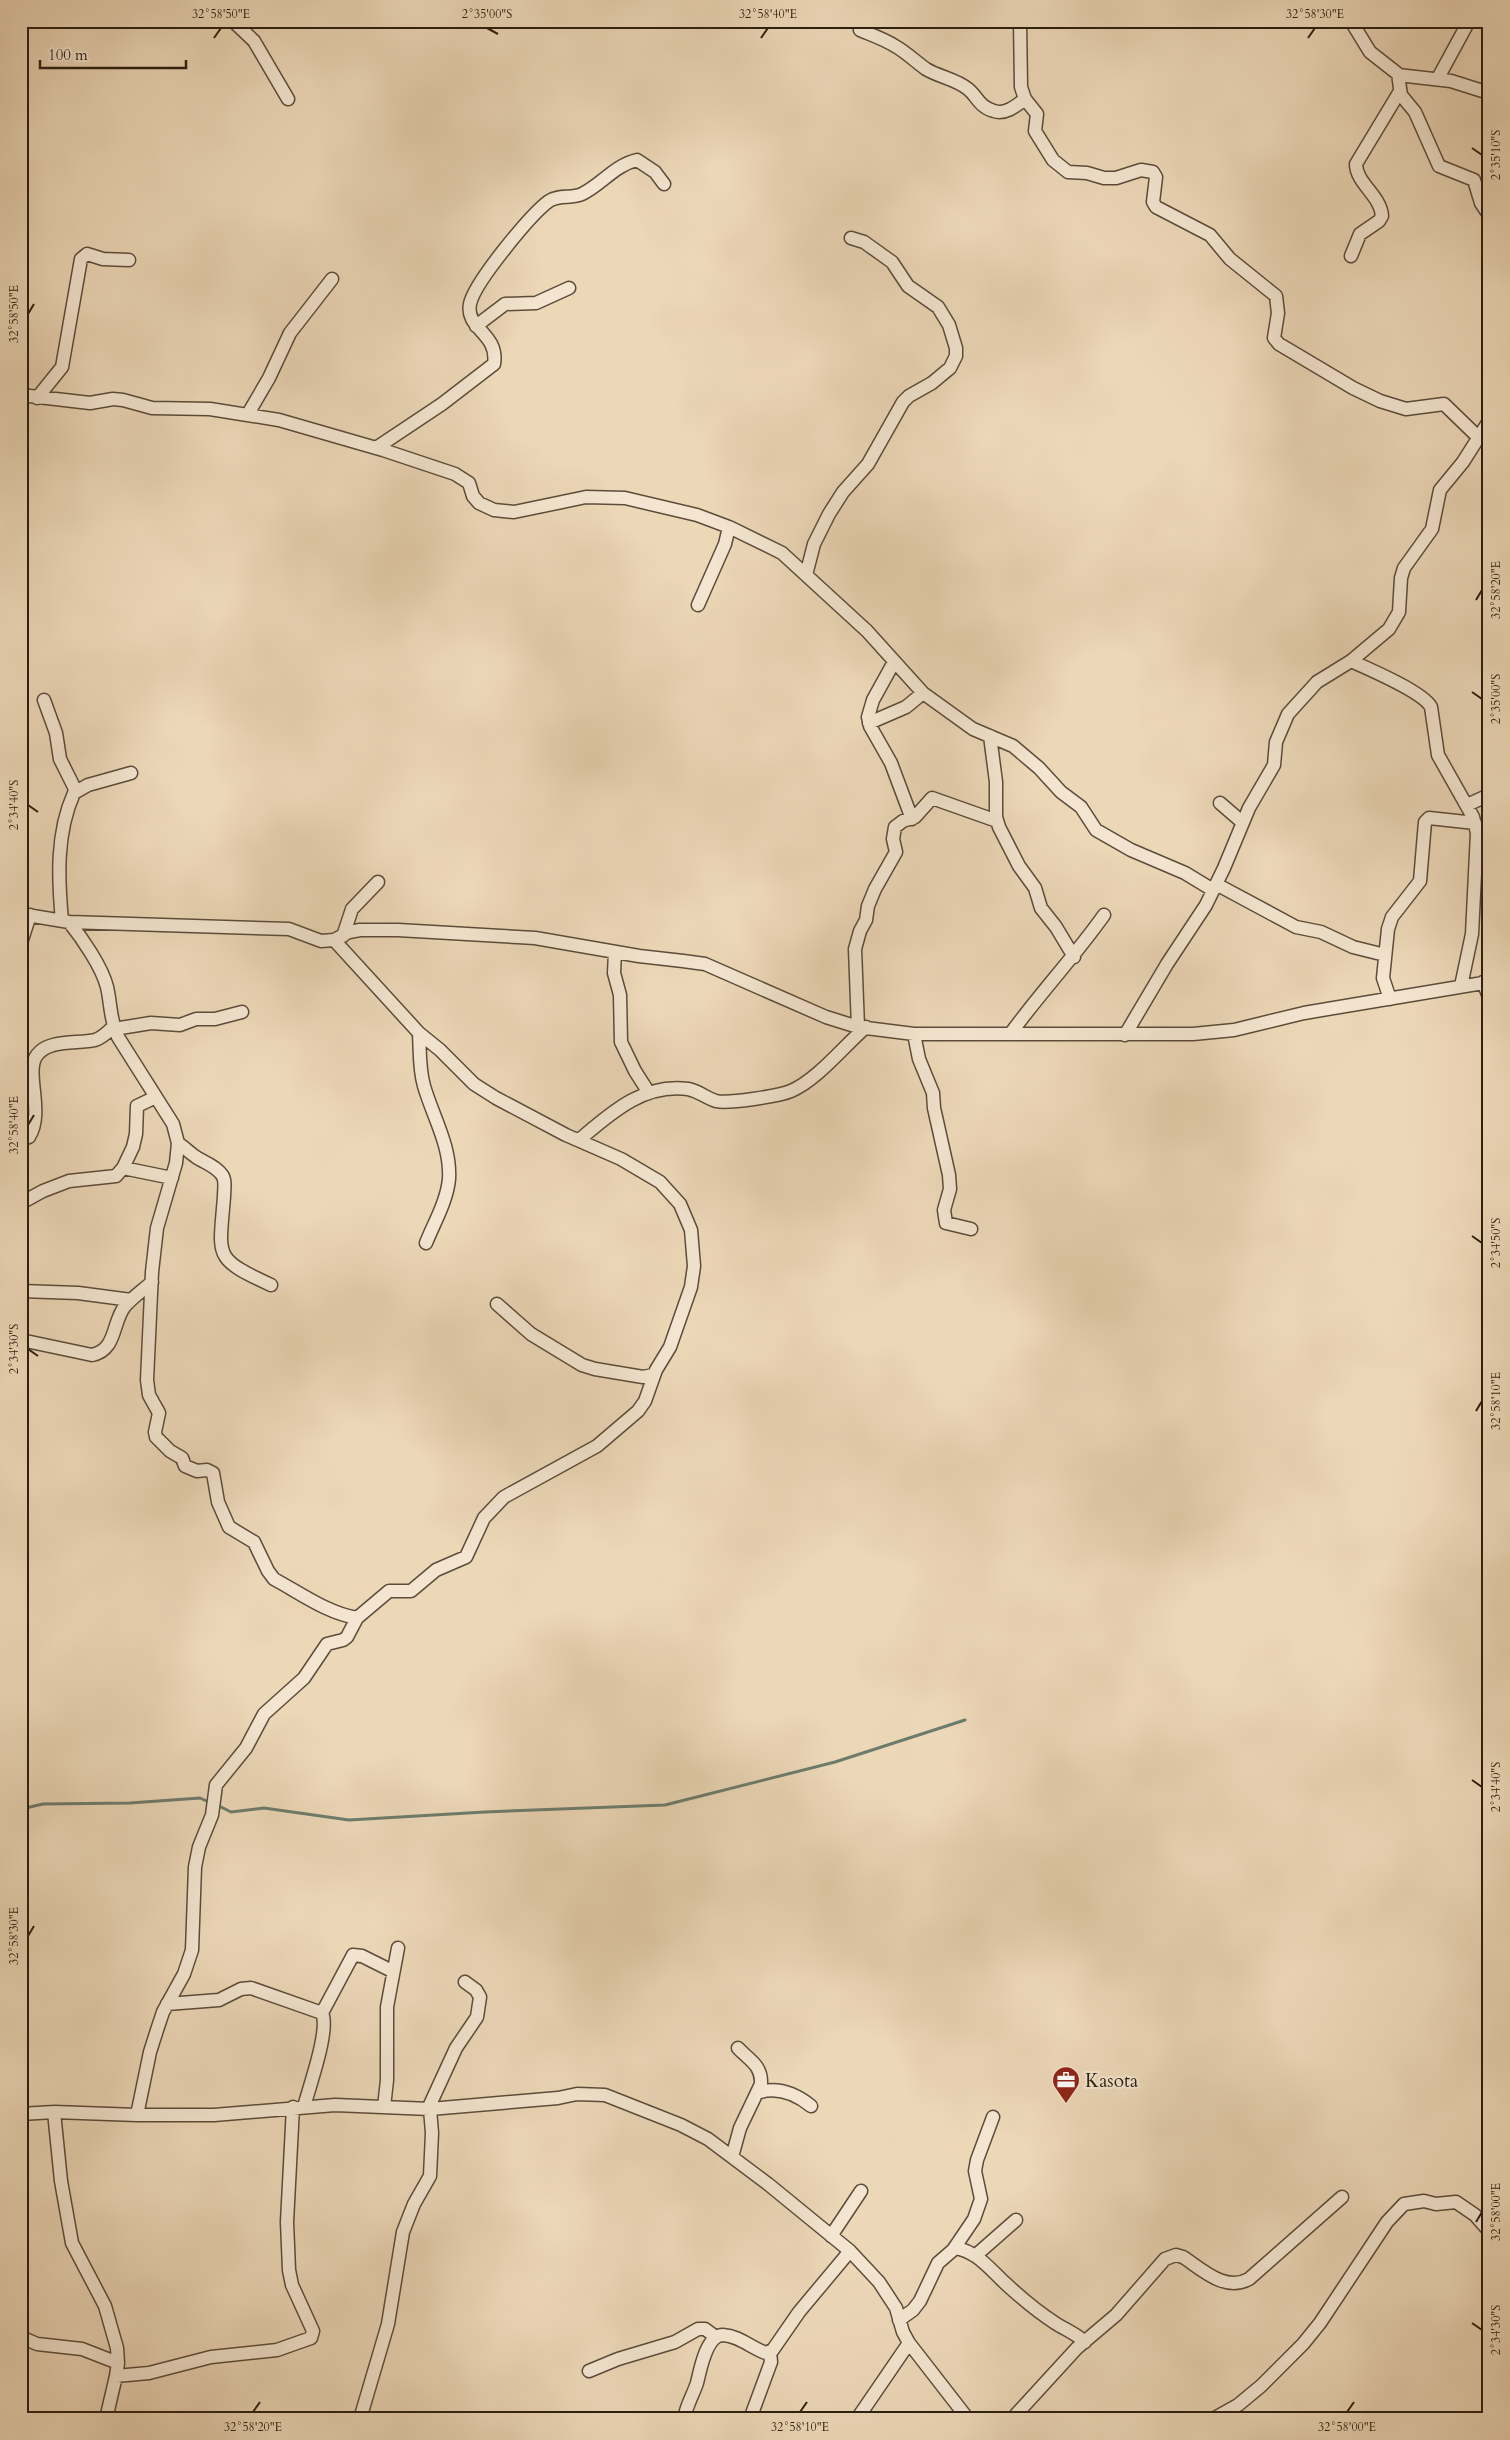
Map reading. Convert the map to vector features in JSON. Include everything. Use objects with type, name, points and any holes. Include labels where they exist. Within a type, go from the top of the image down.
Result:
[{"type":"street","points":[[233,21],[254,41],[288,99]]},
{"type":"street","points":[[1020,21],[1019,70],[1021,87],[1025,99],[1037,114],[1035,131],[1053,160],[1068,172],[1087,173],[1104,178],[1116,178],[1141,170],[1152,172],[1156,176],[1154,202],[1156,207],[1210,235],[1230,259],[1276,296],[1278,313],[1274,338],[1285,349],[1353,388],[1397,407],[1406,410],[1444,404],[1478,437]]},
{"type":"street","points":[[1351,21],[1370,52],[1398,75],[1438,78],[1489,94]]},
{"type":"street","points":[[1438,78],[1468,21]]},
{"type":"street","points":[[860,30],[896,46],[928,70],[954,80],[970,90],[975,99],[994,112],[1002,112],[1016,107],[1025,99]]},
{"type":"street","points":[[1398,75],[1400,91],[1415,112],[1439,166],[1474,180],[1484,210],[1489,215]]},
{"type":"street","points":[[1351,256],[1360,234],[1379,221],[1382,216],[1377,201],[1356,171],[1356,164],[1400,91]]},
{"type":"street","points":[[376,448],[442,404],[494,364],[494,346],[476,326],[470,315],[470,304],[474,295],[519,229],[549,201],[554,198],[584,193],[622,166],[637,160],[655,172],[664,184]]},
{"type":"street","points":[[806,575],[814,544],[830,514],[843,492],[868,464],[903,402],[909,396],[942,375],[956,356],[956,348],[949,325],[938,307],[908,286],[892,262],[879,251],[864,242],[851,238]]},
{"type":"street","points":[[37,398],[62,367],[81,259],[87,254],[103,259],[129,260]]},
{"type":"street","points":[[248,414],[269,378],[290,333],[332,280]]},
{"type":"street","points":[[476,326],[505,304],[536,303],[570,288]]},
{"type":"street","points":[[21,395],[90,404],[113,399],[152,408],[188,407],[248,414],[303,426],[462,477],[469,482],[473,496],[479,503],[494,510],[514,512],[586,497],[625,498],[697,515],[728,527],[782,553],[867,631],[923,693],[973,729],[1013,746],[1039,768],[1060,792],[1081,807],[1096,830],[1131,850],[1185,873],[1296,927],[1321,932],[1353,947],[1385,955]]},
{"type":"street","points":[[1125,1035],[1214,887],[1242,822],[1274,765],[1276,742],[1288,714],[1317,682],[1351,661],[1379,640],[1395,620],[1399,612],[1401,578],[1404,568],[1432,529],[1440,490],[1463,462],[1489,421]]},
{"type":"street","points":[[698,605],[725,544],[728,527]]},
{"type":"street","points":[[1351,661],[1410,688],[1428,700],[1431,706],[1438,754],[1475,823],[1477,833],[1474,918],[1461,986]]},
{"type":"street","points":[[894,662],[873,700],[868,717],[869,723],[891,763],[912,819]]},
{"type":"street","points":[[869,723],[906,707],[923,693]]},
{"type":"street","points":[[44,700],[56,733],[60,759],[76,791]]},
{"type":"street","points":[[990,736],[992,761],[995,771],[997,821],[1019,866],[1035,888],[1041,908],[1056,927],[1074,957]]},
{"type":"street","points":[[131,773],[88,785],[76,791],[69,804],[61,838],[60,893],[66,921],[87,946],[107,986],[113,1028],[130,1060],[173,1124],[178,1143],[172,1178],[157,1228],[152,1282],[147,1380],[149,1395],[159,1413],[155,1432],[156,1437],[170,1451],[182,1458],[185,1466],[198,1471],[207,1470],[213,1473],[218,1502],[229,1527],[254,1542],[268,1571],[274,1578],[326,1608],[344,1616],[357,1618]]},
{"type":"street","points":[[1467,805],[1489,795]]},
{"type":"street","points":[[862,1027],[855,949],[860,931],[866,920],[868,906],[874,890],[896,852],[893,839],[895,827],[903,821],[912,819],[932,798],[997,821]]},
{"type":"street","points":[[1220,803],[1242,822]]},
{"type":"street","points":[[1390,999],[1383,978],[1388,929],[1392,917],[1420,881],[1427,820],[1429,818],[1475,823]]},
{"type":"street","points":[[338,938],[352,909],[378,882]]},
{"type":"street","points":[[21,943],[26,915],[66,921],[289,929],[321,942],[360,930],[398,930],[535,938],[614,952],[705,964],[826,1017],[862,1027],[914,1034],[1192,1034],[1234,1030],[1304,1013],[1486,982],[1489,997]]},
{"type":"street","points":[[1011,1033],[1039,996],[1074,957],[1104,915]]},
{"type":"street","points":[[137,2115],[150,2052],[167,2004],[176,1992],[192,1950],[194,1867],[199,1847],[212,1814],[216,1785],[246,1748],[264,1714],[304,1678],[327,1644],[343,1640],[347,1637],[357,1618],[389,1591],[411,1590],[436,1570],[466,1557],[484,1518],[504,1497],[597,1446],[638,1411],[645,1401],[653,1375],[670,1347],[691,1287],[694,1266],[691,1230],[680,1204],[660,1182],[621,1159],[496,1098],[474,1084],[440,1050],[419,1033],[338,938]]},
{"type":"street","points":[[614,952],[614,973],[620,995],[621,1042],[634,1071],[649,1093]]},
{"type":"street","points":[[21,1140],[28,1137],[36,1121],[34,1075],[36,1056],[44,1049],[56,1044],[96,1040],[113,1028],[150,1022],[180,1025],[196,1019],[215,1019],[242,1012]]},
{"type":"street","points":[[579,1140],[618,1107],[649,1093],[669,1089],[689,1089],[720,1102],[770,1097],[791,1091],[806,1082],[862,1027]]},
{"type":"street","points":[[419,1033],[420,1063],[424,1086],[446,1150],[449,1178],[446,1194],[426,1244]]},
{"type":"street","points":[[914,1034],[919,1059],[933,1093],[934,1108],[949,1175],[950,1189],[944,1218],[946,1223],[971,1229]]},
{"type":"street","points":[[21,1203],[69,1181],[116,1176],[123,1168],[133,1147],[136,1134],[137,1106],[156,1097]]},
{"type":"street","points":[[178,1143],[196,1157],[216,1168],[223,1176],[224,1191],[220,1243],[227,1262],[239,1270],[271,1285]]},
{"type":"street","points":[[123,1168],[172,1178]]},
{"type":"street","points":[[21,1340],[92,1355],[98,1353],[105,1349],[112,1340],[120,1315],[131,1300],[152,1282]]},
{"type":"street","points":[[21,1291],[78,1294],[131,1300]]},
{"type":"street","points":[[497,1304],[531,1334],[582,1365],[643,1378],[653,1375]]},
{"type":"street","points":[[384,2107],[387,2080],[387,2007],[392,1971],[398,1948]]},
{"type":"street","points":[[322,2013],[353,1955],[362,1956],[392,1971]]},
{"type":"street","points":[[360,2419],[386,2330],[404,2232],[411,2211],[430,2176],[432,2148],[429,2109],[456,2048],[477,2017],[480,1997],[476,1990],[464,1982]]},
{"type":"street","points":[[116,2376],[149,2373],[211,2357],[276,2350],[311,2338],[313,2331],[292,2285],[288,2270],[287,2222],[299,2107],[322,2035],[325,2019],[322,2013],[250,1988],[241,1989],[219,2000],[167,2004]]},
{"type":"street","points":[[732,2157],[740,2128],[761,2084],[760,2069],[738,2048]]},
{"type":"street","points":[[757,2093],[770,2090],[791,2093],[811,2106]]},
{"type":"street","points":[[21,2114],[54,2112],[137,2115],[214,2114],[335,2105],[429,2109],[558,2098],[577,2094],[605,2095],[695,2132],[732,2157],[850,2251],[890,2296],[909,2343],[968,2419]]},
{"type":"street","points":[[54,2112],[61,2182],[72,2243],[104,2306],[117,2348],[118,2363],[116,2376],[106,2419]]},
{"type":"street","points":[[900,2320],[913,2310],[920,2301],[938,2263],[955,2248],[979,2208],[981,2199],[975,2171],[977,2160],[993,2117]]},
{"type":"street","points":[[831,2236],[861,2191]]},
{"type":"street","points":[[1012,2419],[1084,2342],[1116,2314],[1165,2259],[1170,2256],[1183,2256],[1219,2280],[1240,2284],[1342,2197]]},
{"type":"street","points":[[1213,2419],[1238,2404],[1261,2386],[1303,2344],[1320,2323],[1386,2222],[1404,2204],[1418,2201],[1447,2204],[1456,2202],[1475,2215],[1489,2231]]},
{"type":"street","points":[[975,2256],[1016,2220]]},
{"type":"street","points":[[955,2248],[963,2249],[975,2256],[1028,2302],[1084,2342]]},
{"type":"street","points":[[750,2419],[771,2362],[770,2351],[799,2312],[850,2251]]},
{"type":"street","points":[[1072,2332],[1104,2325]]},
{"type":"street","points":[[589,2371],[618,2359],[675,2342],[698,2328],[705,2329],[716,2338]]},
{"type":"street","points":[[684,2419],[697,2383],[701,2362],[716,2338],[722,2335],[738,2338],[761,2351],[770,2351]]},
{"type":"street","points":[[21,2337],[37,2344],[82,2348],[118,2363]]},
{"type":"street","points":[[857,2419],[909,2343]]},
{"type":"waterway","points":[[217,1805],[231,1812],[264,1808],[349,1820],[485,1812],[665,1805],[835,1762],[965,1720]]},
{"type":"waterway","points":[[21,1809],[43,1804],[130,1803],[200,1798],[211,1803]]},
{"type":"place","name":"Kasota","points":[[1066,2104]]}]
